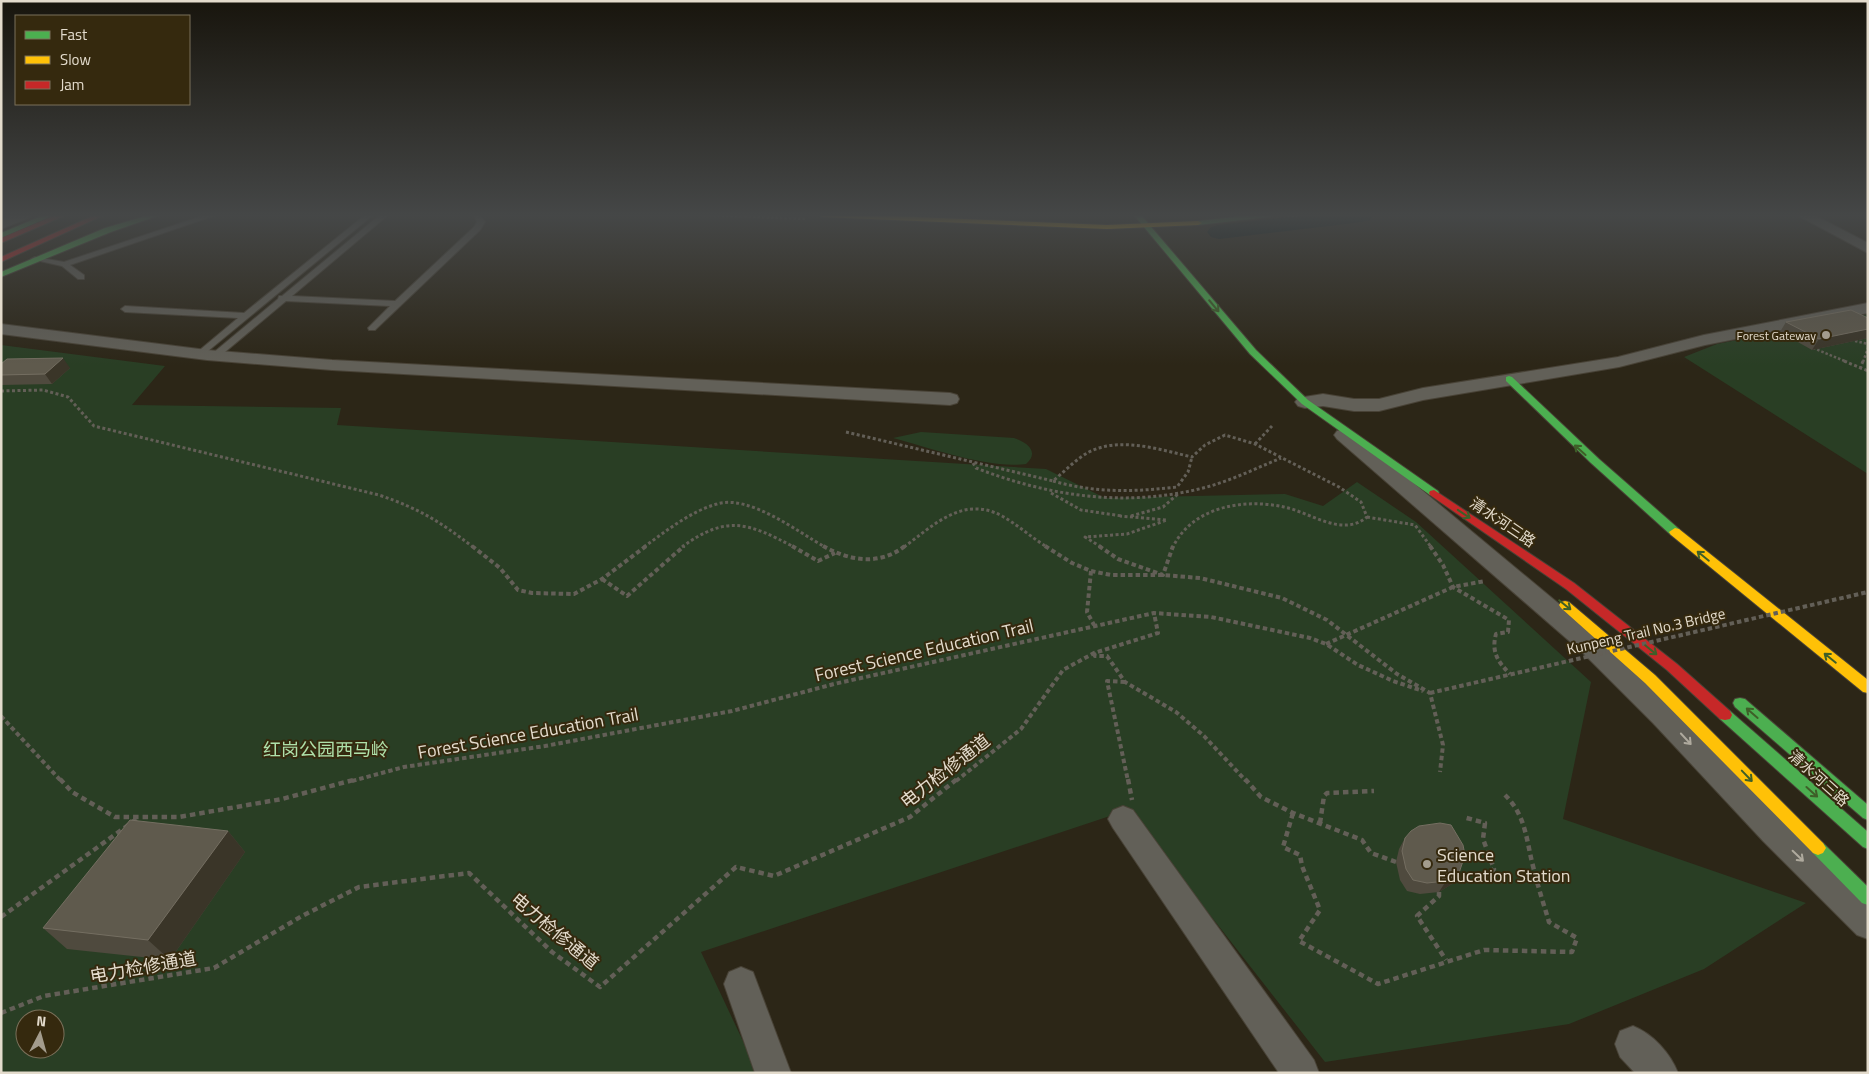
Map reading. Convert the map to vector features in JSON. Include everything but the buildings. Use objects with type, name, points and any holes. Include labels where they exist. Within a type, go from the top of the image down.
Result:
[{"type":"main road","points":[[1,275],[22,265]]},
{"type":"main road","name":"清水河三路","points":[[1185,265],[1253,352],[1317,406],[1391,464],[1570,586],[1672,666],[1868,842]]},
{"type":"main road","name":"清水河三路","points":[[1268,350],[1292,375],[1317,406],[1412,463]]},
{"type":"main road","points":[[1509,380],[1568,438],[1671,530],[1868,688]]},
{"type":"main road","points":[[1391,464],[1446,513],[1520,569]]},
{"type":"main road","points":[[1558,599],[1650,679],[1868,898]]},
{"type":"main road","name":"清水河三路","points":[[1728,693],[1868,814]]},
{"type":"street","points":[[1317,406],[1379,405],[1423,394],[1619,362],[1704,340],[1868,308]]},
{"type":"street","points":[[1,329],[208,355],[332,365],[950,399]]},
{"type":"street","points":[[1317,406],[1370,459],[1591,644],[1663,715],[1774,832],[1868,924]]},
{"type":"street","points":[[1125,822],[1301,1073]]},
{"type":"street","points":[[741,984],[773,1073]]},
{"type":"street","points":[[1633,1044],[1660,1073]]},
{"type":"lane","points":[[65,265],[81,277]]},
{"type":"lane","points":[[208,355],[245,316],[308,265]]},
{"type":"lane","points":[[208,355],[262,317],[324,265]]},
{"type":"lane","points":[[372,328],[438,265]]},
{"type":"lane","points":[[268,298],[398,304]]},
{"type":"lane","points":[[125,309],[262,317]]},
{"type":"path","points":[[1855,341],[1868,346],[1860,369]]},
{"type":"path","points":[[1806,344],[1868,371]]},
{"type":"path","points":[[1814,348],[1824,345]]},
{"type":"path","points":[[1,391],[43,390],[68,397],[94,426],[129,437],[379,495],[414,507],[443,524],[500,568],[518,590],[532,593],[574,594],[602,579],[665,532],[696,513],[718,503],[737,503],[753,506],[835,553],[854,560],[880,558],[899,551],[945,516],[962,509],[978,508],[1002,516],[1030,537],[1072,563],[1091,571],[1119,575],[1163,575],[1200,578],[1282,598],[1327,620],[1397,674],[1430,693],[1444,745],[1440,772]]},
{"type":"path","points":[[1254,444],[1272,426]]},
{"type":"path","points":[[846,432],[1053,481],[1075,489],[1111,492],[1177,487],[1188,472],[1192,456],[1205,445],[1225,435],[1254,444],[1346,492],[1361,502],[1366,510],[1367,517]]},
{"type":"path","points":[[1053,481],[1080,458],[1097,448],[1127,446],[1192,456]]},
{"type":"path","points":[[973,463],[976,468],[997,477],[1051,492],[1123,499],[1178,494],[1226,481],[1282,458]]},
{"type":"path","points":[[1051,492],[1081,510],[1167,520],[1128,534],[1086,537],[1118,559],[1163,575]]},
{"type":"path","points":[[1120,516],[1159,510],[1173,503],[1178,494]]},
{"type":"path","points":[[1163,575],[1170,551],[1188,525],[1214,511],[1244,504],[1283,507],[1312,515],[1333,524],[1346,526],[1357,525],[1367,517],[1415,525],[1443,565],[1452,587],[1509,620],[1508,632],[1496,634],[1492,644],[1494,658],[1510,674]]},
{"type":"path","points":[[602,579],[627,596],[700,535],[730,524],[747,526],[795,547],[818,560],[835,553]]},
{"type":"path","points":[[1091,571],[1087,612],[1094,626]]},
{"type":"path","points":[[1326,644],[1452,587],[1493,579]]},
{"type":"path","name":"Kunpeng Trail No.3 Bridge","points":[[1430,693],[1868,592]]},
{"type":"path","points":[[1094,653],[1158,633],[1154,613]]},
{"type":"path","name":"Forest Science Education Trail","points":[[1,716],[72,792],[115,817],[179,818],[282,799],[404,767],[544,746],[732,711],[834,684],[1154,613],[1211,617],[1310,638],[1326,644],[1358,665],[1393,681],[1430,693]]},
{"type":"path","points":[[1094,653],[1096,656],[1107,656],[1125,682],[1176,712],[1204,736],[1261,797],[1293,813],[1362,840],[1376,857],[1388,858],[1396,862]]},
{"type":"path","name":"电力检修通道","points":[[1,1013],[44,996],[214,968],[302,916],[360,887],[469,873],[552,952],[600,987],[736,866],[774,876],[910,817],[1021,729],[1063,670],[1094,653]]},
{"type":"path","points":[[1125,682],[1107,682],[1134,808],[1125,822]]},
{"type":"path","points":[[1320,823],[1324,796],[1327,793],[1374,791]]},
{"type":"path","points":[[1293,813],[1283,847],[1300,855],[1302,866],[1320,910],[1298,942],[1378,984],[1446,960],[1484,950],[1572,952],[1577,938],[1548,922],[1533,866],[1529,840],[1516,806],[1505,795]]},
{"type":"path","points":[[1,917],[139,817]]},
{"type":"path","points":[[1455,879],[1482,880],[1494,869],[1483,839],[1485,823],[1463,817]]},
{"type":"path","points":[[1439,892],[1439,896],[1417,916],[1446,960]]},
{"type":"green space","points":[[1868,314],[1868,474],[1684,357],[1717,344]]},
{"type":"green space","name":"红岗公园西马岭","points":[[1,345],[165,366],[132,405],[341,408],[337,425],[1046,469],[1105,498],[1285,494],[1323,506],[1357,482],[1416,522],[1591,682],[1563,819],[1806,903],[1704,969],[1569,1024],[1325,1062],[1128,810],[701,952],[758,1073],[1,1073]]},
{"type":"green space","points":[[921,432],[1014,438],[1027,445],[1032,455],[1026,464],[1011,465],[977,461],[893,438]]},
{"type":"traffic: fast","points":[[1,275],[24,265]]},
{"type":"traffic: fast","points":[[1179,265],[1253,352],[1305,402],[1434,493]]},
{"type":"traffic: fast","points":[[1509,379],[1595,461],[1675,532]]},
{"type":"traffic: fast","points":[[1740,703],[1868,814]]},
{"type":"traffic: fast","points":[[1725,715],[1868,842]]},
{"type":"traffic: fast","points":[[1818,848],[1868,898]]},
{"type":"traffic: slow","points":[[1675,532],[1868,688]]},
{"type":"traffic: slow","points":[[1565,605],[1650,679],[1818,848]]},
{"type":"traffic: jam","points":[[1434,493],[1570,586],[1672,667],[1725,715]]},
{"type":"place","name":"Forest Gateway","points":[[1826,335]]},
{"type":"place","name":"Science Education Station","points":[[1427,864]]}]
